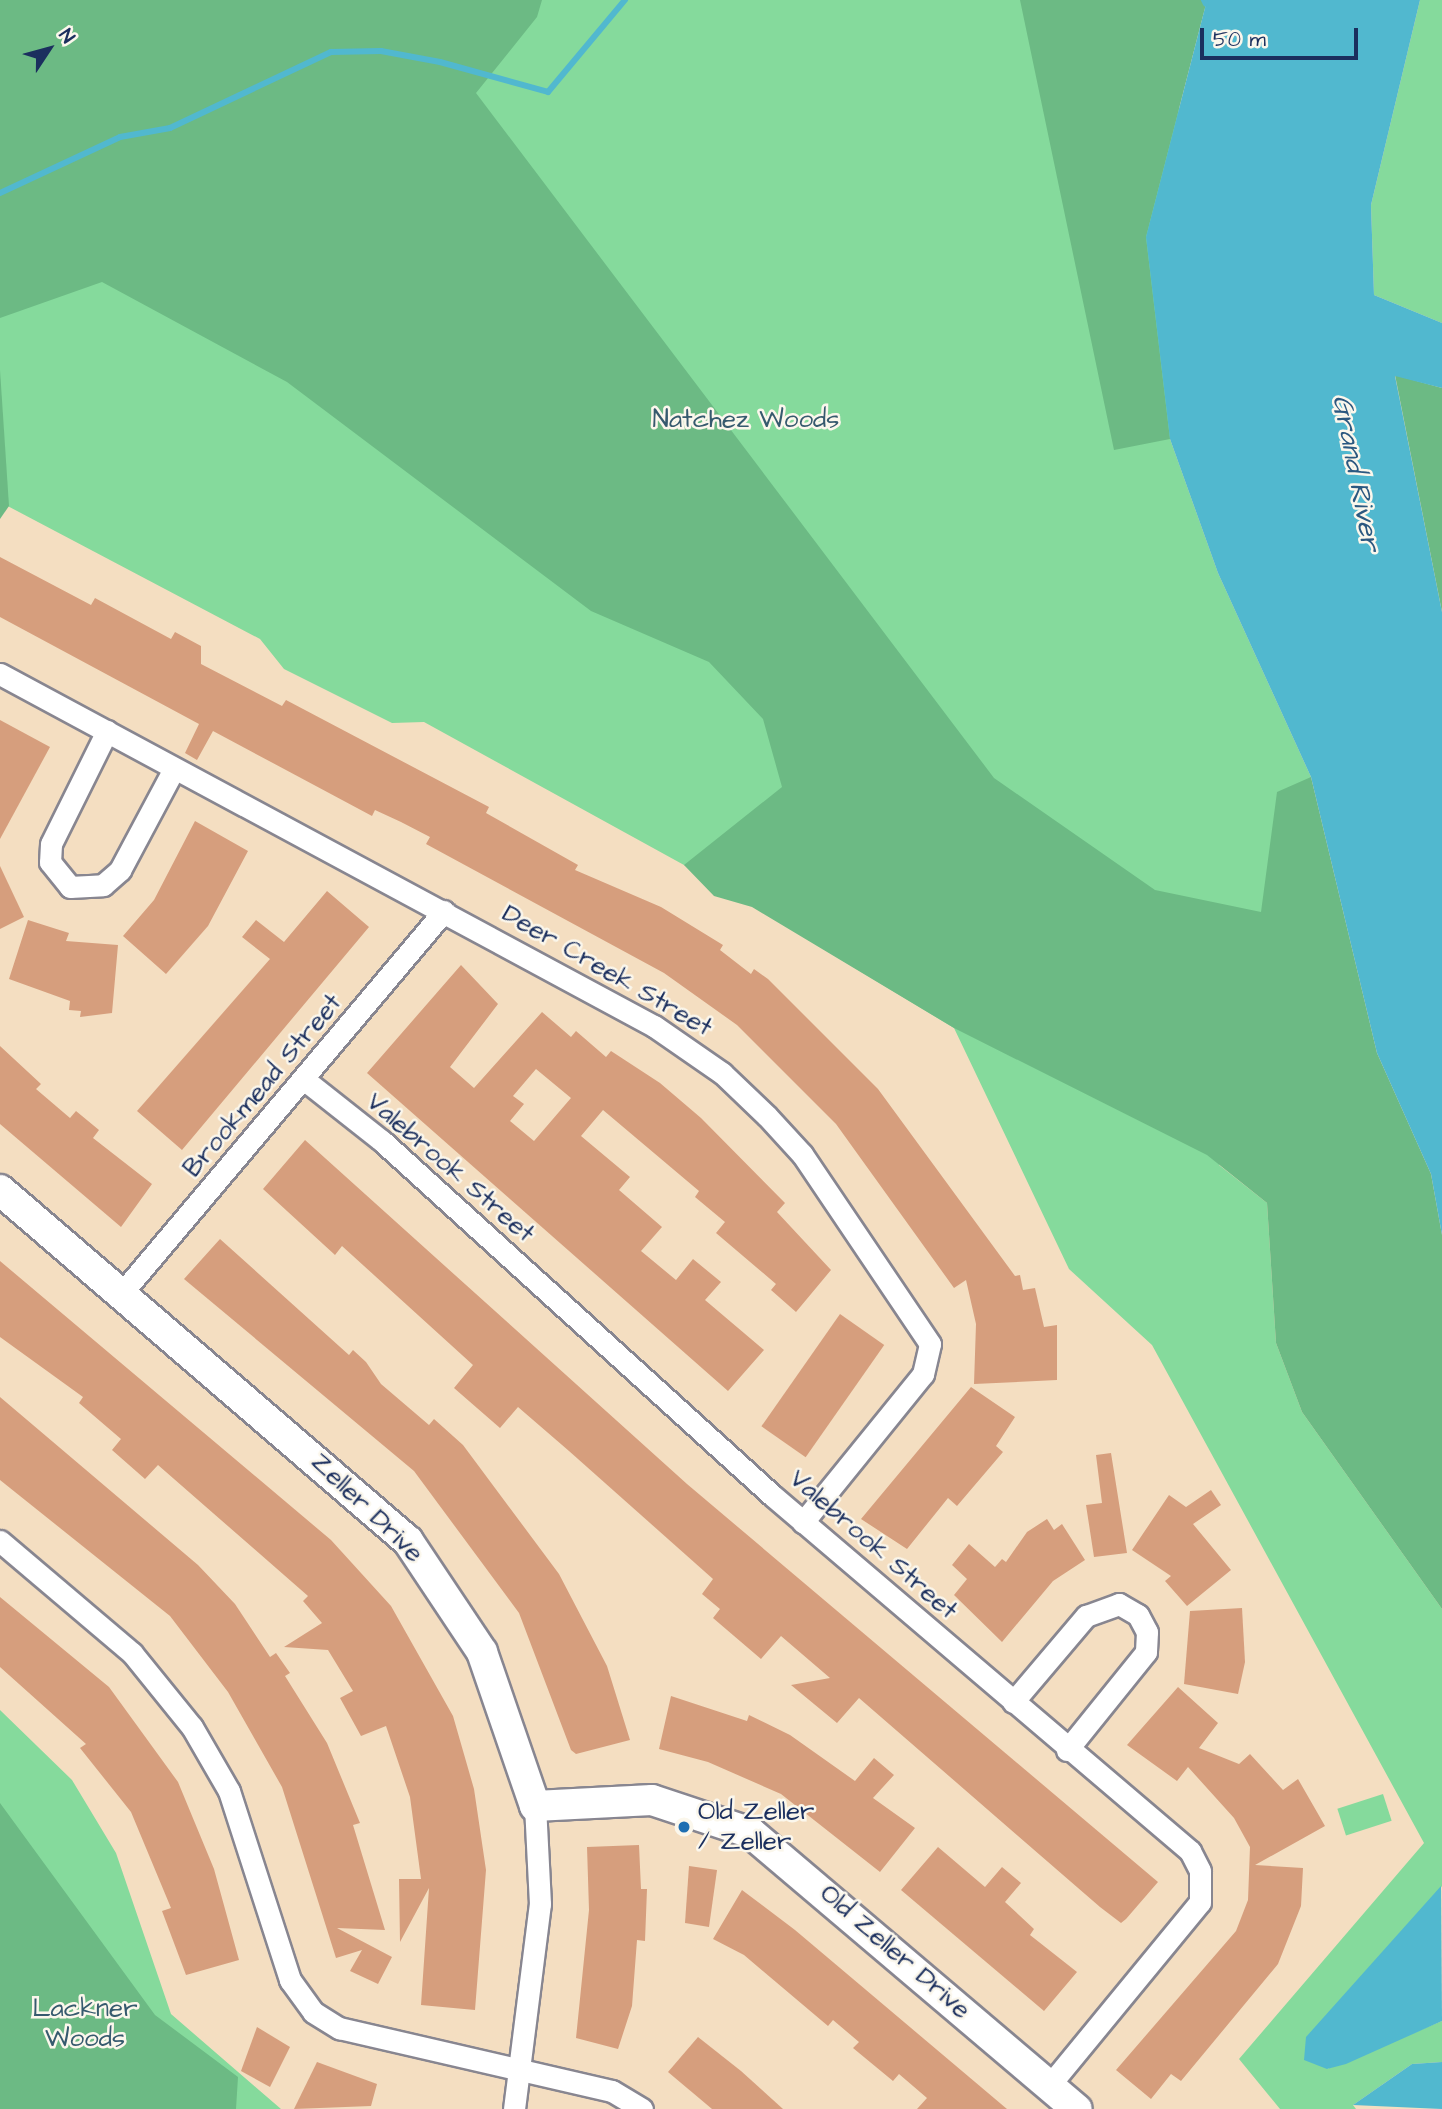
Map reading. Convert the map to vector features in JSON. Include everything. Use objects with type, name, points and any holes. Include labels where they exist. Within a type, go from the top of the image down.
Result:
[{"type":"street","name":"Deer Creek Street","points":[[0,674],[654,1026],[722,1073],[802,1154],[927,1334],[931,1354],[923,1374],[803,1522]]},
{"type":"street","points":[[107,732],[51,844],[50,862],[70,887],[103,885],[120,870],[174,769]]},
{"type":"street","name":"Brookmead Street","points":[[121,1294],[306,1081],[444,911]]},
{"type":"street","name":"Valebrook Street","points":[[306,1081],[382,1141],[803,1522],[1067,1750],[1190,1851],[1202,1891],[1200,1902],[1049,2087]]},
{"type":"street","name":"Zeller Drive","points":[[0,1190],[408,1541],[482,1652],[535,1806],[540,1904],[514,2109]]},
{"type":"street","points":[[0,1541],[132,1653],[192,1727],[229,1791],[290,1980],[313,2012],[339,2028],[612,2091],[642,2109]]},
{"type":"street","points":[[1013,1702],[1086,1616],[1119,1604],[1138,1615],[1147,1632],[1146,1653],[1067,1750]]},
{"type":"street","name":"Old Zeller Drive","points":[[535,1806],[652,1800],[751,1833],[1077,2109]]},
{"type":"green space","name":"Natchez Woods","points":[[0,0],[1207,0],[1179,100],[1170,439],[1218,573],[1311,777],[1219,1165],[1267,1203],[1276,1343],[1302,1412],[1442,1609],[1442,1886],[1327,2069],[1442,2021],[1442,2062],[1412,2064],[1353,2105],[1356,2109],[1280,2109],[1239,2059],[1424,1843],[1152,1345],[1069,1269],[954,1028],[684,865],[424,722],[392,723],[284,669],[260,639],[0,502]]},
{"type":"green space","points":[[0,0],[542,0],[537,17],[476,93],[994,778],[1155,890],[1261,912],[1277,792],[1311,777],[1377,1053],[1431,1174],[1442,1235],[1442,1609],[1302,1412],[1276,1343],[1267,1203],[1207,1155],[954,1028],[752,907],[714,896],[684,865],[782,787],[763,719],[709,662],[591,611],[287,382],[102,282],[0,318]]},
{"type":"green space","points":[[1020,0],[1207,0],[1146,237],[1170,439],[1114,450]]},
{"type":"green space","points":[[1420,0],[1442,0],[1442,323],[1374,295],[1371,205]]},
{"type":"green space","points":[[0,370],[9,506],[0,519]]},
{"type":"green space","points":[[1395,375],[1442,388],[1442,612]]},
{"type":"green space","name":"Lackner Woods","points":[[0,1710],[72,1780],[116,1853],[171,2014],[281,2109],[0,2109]]},
{"type":"green space","points":[[1383,1794],[1392,1821],[1346,1835],[1337,1809]]},
{"type":"green space","name":"Lackner Woods","points":[[0,1803],[155,2015],[238,2077],[236,2109],[0,2109]]},
{"type":"water","name":"Grand River","points":[[1207,0],[1420,0],[1371,205],[1374,295],[1442,323],[1442,388],[1395,376],[1442,612],[1442,1235],[1431,1174],[1377,1053],[1311,777],[1218,573],[1170,439],[1146,237]]},
{"type":"water","points":[[1441,1886],[1442,2021],[1346,2064],[1327,2069],[1304,2060],[1306,2037]]},
{"type":"water","points":[[1442,2062],[1442,2109],[1353,2105],[1412,2064]]},
{"type":"building","points":[[0,557],[91,605],[95,598],[171,639],[175,632],[201,646],[201,664],[282,706],[286,700],[489,807],[486,813],[578,865],[575,870],[661,907],[723,945],[720,950],[751,974],[754,969],[768,979],[878,1089],[1015,1276],[1020,1275],[1023,1290],[1035,1288],[1044,1327],[1057,1325],[1057,1380],[974,1384],[976,1324],[966,1280],[954,1288],[836,1124],[737,1025],[664,973],[426,844],[430,837],[401,822],[375,810],[372,816],[213,731],[197,760],[185,753],[199,724],[0,617]]},
{"type":"building","points":[[0,720],[50,747],[0,839]]},
{"type":"building","points":[[195,821],[248,851],[208,926],[166,974],[123,936],[154,900]]},
{"type":"building","points":[[0,866],[24,917],[0,929]]},
{"type":"building","points":[[327,891],[369,927],[182,1150],[137,1111],[270,959],[242,937],[256,920],[284,942]]},
{"type":"building","points":[[28,920],[69,933],[66,941],[118,945],[112,1013],[80,1017],[81,1011],[69,1010],[70,1001],[9,979]]},
{"type":"building","points":[[461,965],[498,1004],[450,1067],[474,1088],[542,1012],[571,1037],[576,1031],[606,1057],[611,1051],[660,1083],[701,1118],[785,1203],[777,1212],[831,1270],[796,1312],[771,1290],[776,1284],[716,1233],[725,1222],[695,1197],[699,1191],[603,1110],[581,1136],[630,1177],[619,1190],[662,1227],[641,1251],[676,1280],[693,1259],[721,1282],[705,1300],[764,1350],[728,1391],[367,1073]],"holes":[[[536,1069],[571,1098],[534,1141],[510,1121],[524,1104],[513,1096]]]},
{"type":"building","points":[[0,1046],[41,1084],[36,1089],[70,1118],[76,1111],[99,1130],[93,1138],[152,1184],[121,1227],[0,1124]]},
{"type":"building","points":[[305,1140],[687,1484],[1158,1882],[1126,1919],[1121,1923],[1100,1907],[859,1698],[837,1723],[791,1685],[830,1678],[781,1636],[761,1659],[713,1618],[720,1609],[702,1594],[713,1579],[569,1451],[518,1407],[500,1428],[454,1388],[473,1365],[342,1246],[335,1255],[263,1189]]},
{"type":"building","points":[[220,1239],[349,1355],[353,1350],[366,1362],[381,1384],[429,1425],[434,1419],[463,1445],[559,1574],[607,1666],[630,1740],[576,1754],[571,1750],[519,1613],[414,1471],[184,1279]]},
{"type":"building","points":[[0,1261],[331,1540],[391,1606],[453,1716],[474,1789],[486,1870],[475,2010],[421,2005],[429,1888],[400,1942],[399,1879],[421,1879],[410,1797],[386,1726],[361,1736],[340,1698],[353,1691],[328,1650],[284,1647],[322,1623],[303,1601],[308,1596],[158,1465],[145,1479],[112,1450],[121,1439],[79,1403],[83,1397],[0,1337]]},
{"type":"building","points":[[840,1314],[884,1345],[806,1457],[761,1426]]},
{"type":"building","points":[[971,1387],[1015,1417],[996,1446],[1003,1452],[957,1506],[948,1498],[907,1549],[861,1519]]},
{"type":"building","points":[[0,1397],[198,1565],[235,1604],[270,1657],[276,1653],[290,1673],[285,1676],[327,1743],[360,1823],[353,1825],[385,1930],[337,1928],[392,1957],[378,1984],[350,1971],[362,1950],[336,1958],[282,1787],[228,1692],[170,1616],[0,1480]]},
{"type":"building","points":[[1111,1453],[1127,1553],[1094,1557],[1086,1505],[1102,1503],[1096,1455]]},
{"type":"building","points":[[1211,1490],[1221,1505],[1193,1524],[1231,1570],[1187,1606],[1165,1581],[1171,1576],[1132,1550],[1169,1495],[1186,1507]]},
{"type":"building","points":[[1047,1519],[1054,1530],[1062,1524],[1085,1560],[1053,1581],[1002,1642],[954,1595],[967,1579],[952,1565],[969,1544],[995,1567],[1002,1559],[1006,1562],[1027,1532]]},
{"type":"building","points":[[0,1597],[109,1687],[178,1782],[214,1869],[239,1960],[186,1975],[162,1911],[171,1908],[131,1812],[80,1748],[86,1744],[0,1667]]},
{"type":"building","points":[[1242,1608],[1245,1662],[1238,1694],[1184,1684],[1190,1611]]},
{"type":"building","points":[[1178,1687],[1218,1723],[1199,1748],[1239,1764],[1250,1754],[1283,1790],[1298,1779],[1325,1826],[1255,1865],[1303,1868],[1301,1906],[1278,1964],[1181,2081],[1171,2074],[1151,2099],[1116,2070],[1236,1931],[1248,1900],[1250,1847],[1234,1818],[1188,1767],[1177,1781],[1127,1745]]},
{"type":"building","points":[[671,1696],[747,1721],[749,1715],[790,1735],[855,1781],[874,1758],[894,1775],[873,1798],[915,1828],[880,1872],[781,1794],[708,1762],[659,1749]]},
{"type":"building","points":[[639,1845],[641,1889],[647,1889],[645,1941],[637,1940],[632,2006],[618,2049],[576,2038],[589,1910],[587,1847]]},
{"type":"building","points":[[938,1847],[985,1887],[1002,1867],[1021,1883],[1005,1902],[1034,1929],[1030,1935],[1077,1972],[1044,2011],[901,1890]]},
{"type":"building","points":[[689,1866],[717,1870],[709,1927],[685,1923]]},
{"type":"building","points":[[742,1890],[795,1930],[1007,2109],[917,2109],[927,2098],[899,2074],[893,2081],[853,2048],[859,2042],[833,2020],[828,2026],[744,1955],[713,1939]]},
{"type":"building","points":[[257,2027],[290,2047],[270,2087],[241,2071]]},
{"type":"building","points":[[698,2037],[783,2109],[712,2109],[668,2072]]},
{"type":"building","points":[[317,2062],[377,2084],[371,2106],[294,2109]]},
{"type":"waterway","points":[[0,193],[120,137],[170,128],[331,52],[381,51],[440,62],[548,92],[625,0]]},
{"type":"waterway","points":[[1204,0],[1206,4]]},
{"type":"place","name":"Old Zeller / Zeller","points":[[684,1827]]}]
